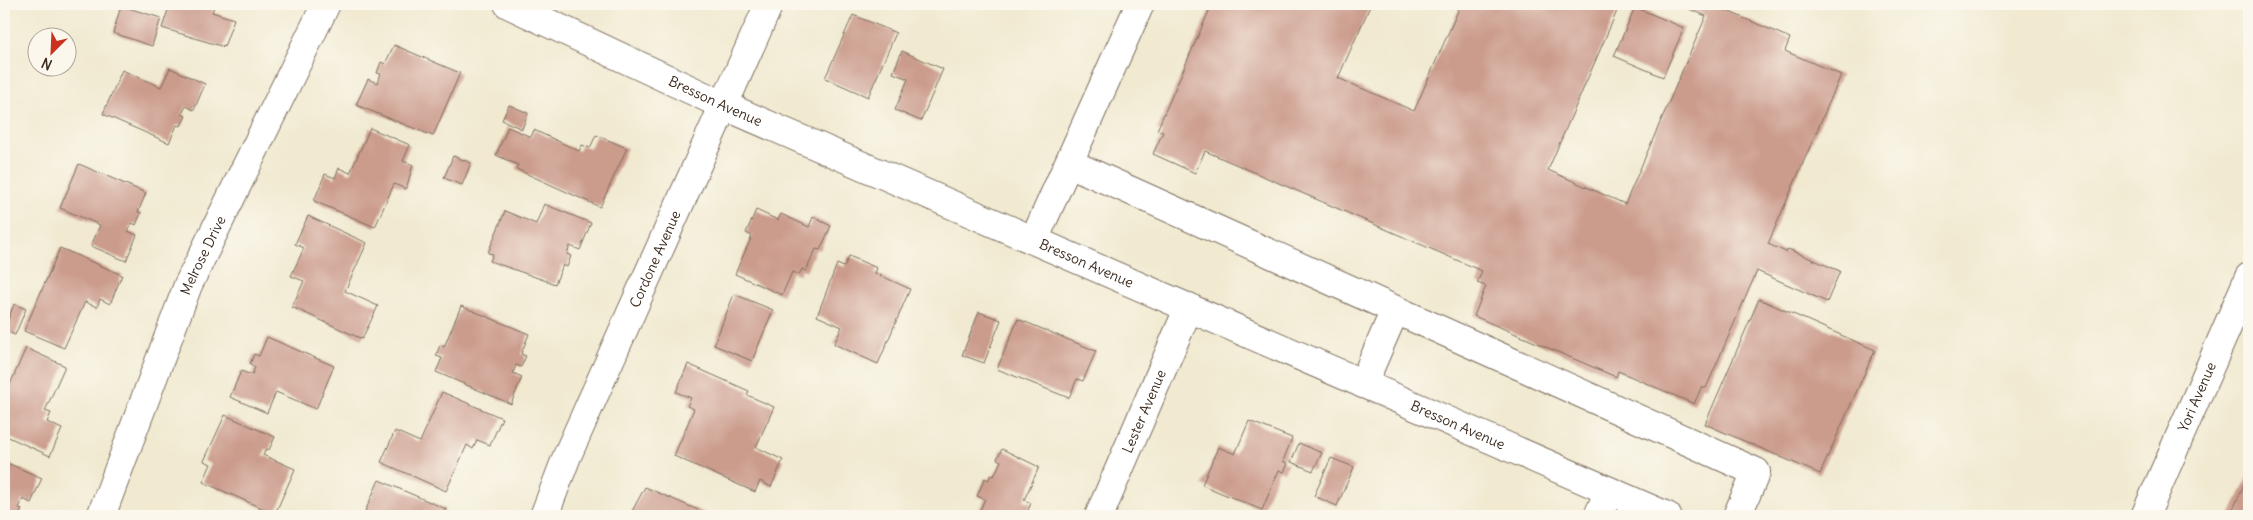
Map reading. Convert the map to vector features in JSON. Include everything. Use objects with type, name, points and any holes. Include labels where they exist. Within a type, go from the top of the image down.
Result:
[{"type":"street","name":"Melrose Drive","points":[[101,516],[188,285],[326,4]]},
{"type":"street","name":"Bresson Avenue","points":[[508,4],[725,106],[1667,516]]},
{"type":"street","name":"Cordone Avenue","points":[[544,516],[567,456],[769,4]]},
{"type":"street","points":[[1034,240],[1140,4]]},
{"type":"street","points":[[1069,163],[1756,472],[1736,516]]},
{"type":"street","name":"Yori Avenue","points":[[2145,516],[2249,277]]},
{"type":"street","name":"Lester Avenue","points":[[1099,516],[1189,307]]},
{"type":"street","points":[[1363,384],[1395,310]]},
{"type":"street","points":[[1598,516],[1609,491]]},
{"type":"building","points":[[170,4],[215,4],[212,12],[234,19],[224,47],[162,28]]},
{"type":"building","points":[[1212,4],[1371,4],[1338,78],[1414,111],[1461,4],[1620,4],[1548,170],[1625,204],[1706,16],[1677,4],[1711,4],[1790,38],[1785,51],[1841,75],[1768,244],[1786,252],[1788,249],[1840,271],[1827,302],[1757,271],[1706,388],[1702,386],[1694,404],[1618,371],[1616,377],[1474,316],[1486,286],[1477,283],[1482,271],[1205,151],[1195,173],[1153,154],[1163,132],[1157,130]]},
{"type":"building","points":[[121,6],[161,18],[152,46],[113,33]]},
{"type":"building","points":[[1635,7],[1684,28],[1663,77],[1614,56]]},
{"type":"building","points":[[853,15],[896,33],[868,97],[825,78]]},
{"type":"building","points":[[394,45],[460,73],[433,136],[356,105],[368,79],[377,83],[381,74],[377,73],[381,62],[385,64]]},
{"type":"building","points":[[902,51],[943,69],[921,121],[895,110],[908,79],[893,73]]},
{"type":"building","points":[[170,68],[205,84],[194,110],[186,106],[182,114],[186,116],[181,126],[177,125],[169,143],[103,114],[122,70],[161,87]]},
{"type":"building","points":[[509,105],[528,113],[522,129],[502,120]]},
{"type":"building","points":[[508,127],[531,137],[534,130],[579,151],[582,145],[590,148],[596,135],[627,148],[600,207],[516,169],[518,165],[496,155]]},
{"type":"building","points":[[370,128],[410,145],[403,161],[413,165],[406,189],[394,184],[375,227],[314,201],[325,174],[335,178],[339,168],[350,173]]},
{"type":"building","points":[[453,156],[471,163],[462,185],[444,178]]},
{"type":"building","points":[[79,164],[146,193],[138,212],[141,213],[136,225],[132,223],[128,231],[137,235],[126,261],[91,246],[100,225],[60,208]]},
{"type":"building","points":[[544,204],[591,223],[580,250],[570,246],[567,254],[571,256],[567,267],[563,265],[555,284],[490,261],[493,254],[488,253],[505,211],[536,224]]},
{"type":"building","points":[[756,210],[778,220],[781,214],[809,227],[813,217],[831,226],[820,250],[816,249],[806,271],[802,269],[799,275],[792,272],[782,295],[735,274],[752,236],[746,233]]},
{"type":"building","points":[[308,216],[367,243],[345,291],[378,306],[362,339],[292,307],[304,281],[291,276],[304,248],[295,244]]},
{"type":"building","points":[[60,248],[122,275],[110,304],[100,299],[97,307],[85,302],[64,348],[24,331]]},
{"type":"building","points":[[849,256],[877,268],[875,273],[910,289],[878,364],[834,344],[842,327],[817,316],[837,264],[844,267]]},
{"type":"building","points":[[734,294],[773,310],[752,361],[714,345]]},
{"type":"building","points":[[1759,299],[1875,350],[1820,474],[1705,424]]},
{"type":"building","points":[[14,304],[26,309],[15,335],[4,330]]},
{"type":"building","points":[[461,306],[529,334],[521,354],[526,356],[521,367],[516,365],[513,373],[522,377],[511,404],[436,372],[442,358],[436,356],[440,345],[444,347]]},
{"type":"building","points":[[979,312],[1001,320],[984,363],[962,355]]},
{"type":"building","points":[[1018,319],[1096,351],[1083,381],[1077,379],[1069,398],[997,369]]},
{"type":"building","points":[[267,337],[334,366],[316,409],[276,392],[267,413],[230,397],[241,371],[252,375],[255,367],[250,364],[254,354],[259,356]]},
{"type":"building","points":[[26,348],[65,366],[45,411],[51,413],[47,422],[62,429],[50,456],[4,435],[4,398]]},
{"type":"building","points":[[688,364],[749,391],[747,395],[774,407],[756,447],[783,460],[771,487],[760,481],[755,492],[674,456],[694,409],[687,406],[691,398],[676,392]]},
{"type":"building","points":[[442,392],[502,418],[490,445],[477,440],[473,449],[467,445],[446,491],[381,462],[395,431],[420,442]]},
{"type":"building","points":[[225,415],[275,437],[269,450],[266,449],[263,455],[295,469],[275,514],[203,482],[211,464],[204,461]]},
{"type":"building","points":[[1249,421],[1292,438],[1283,461],[1288,464],[1284,472],[1279,470],[1262,510],[1202,485],[1218,447],[1235,454]]},
{"type":"building","points":[[1299,443],[1322,453],[1313,471],[1291,462]]},
{"type":"building","points":[[1002,449],[1039,467],[1024,500],[1031,503],[1026,515],[1020,512],[1018,516],[989,516],[979,512],[985,499],[977,496],[985,478],[988,480],[991,475],[994,476],[1001,461],[997,459]]},
{"type":"building","points":[[1331,458],[1354,467],[1337,506],[1314,496]]},
{"type":"building","points":[[7,463],[42,478],[31,503],[23,499],[19,508],[22,509],[19,516],[4,516],[4,470]]},
{"type":"building","points":[[2249,473],[2249,516],[2230,516]]},
{"type":"building","points":[[379,480],[446,509],[443,515],[447,516],[363,516]]},
{"type":"building","points":[[645,487],[712,516],[630,515]]}]
